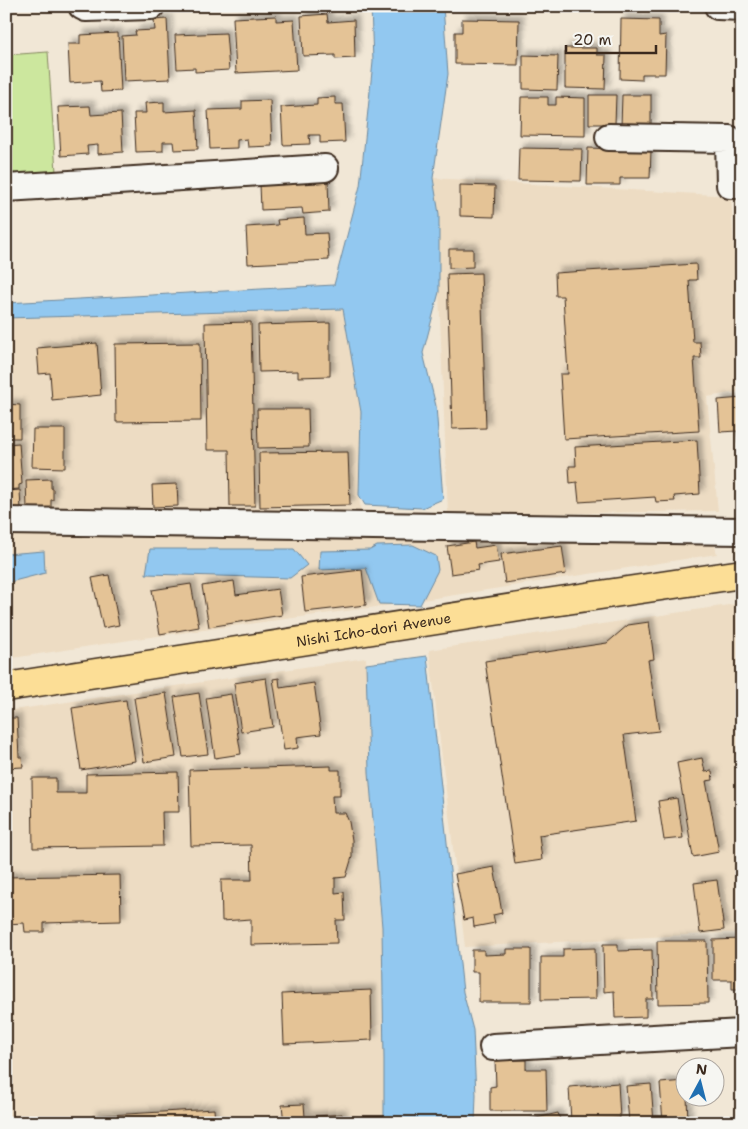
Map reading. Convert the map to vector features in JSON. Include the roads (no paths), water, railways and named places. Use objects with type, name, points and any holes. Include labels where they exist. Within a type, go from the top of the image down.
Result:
[{"type":"highway","name":"Nishi Icho-dori Avenue","points":[[6,687],[742,574]]},
{"type":"street","points":[[82,6],[86,8],[151,6]]},
{"type":"street","points":[[718,6],[742,7]]},
{"type":"street","points":[[610,137],[729,139],[730,185],[742,185]]},
{"type":"street","points":[[6,188],[325,168]]},
{"type":"street","points":[[6,521],[742,531]]},
{"type":"street","points":[[493,1048],[742,1033]]},
{"type":"water","points":[[371,6],[443,6],[448,74],[433,178],[439,214],[439,292],[423,353],[436,406],[443,499],[422,508],[365,505],[359,495],[361,412],[343,309],[6,318],[6,303],[334,285],[360,186],[373,62]]},
{"type":"water","points":[[413,545],[436,556],[438,570],[420,605],[379,604],[366,568],[319,570],[320,551],[370,550],[377,546]]},
{"type":"water","points":[[150,549],[294,549],[307,565],[290,578],[146,574]]},
{"type":"water","points":[[44,551],[45,573],[6,583],[6,554]]},
{"type":"water","points":[[427,656],[463,992],[473,1030],[476,1095],[475,1123],[384,1123],[382,927],[369,772],[366,664]]}]
